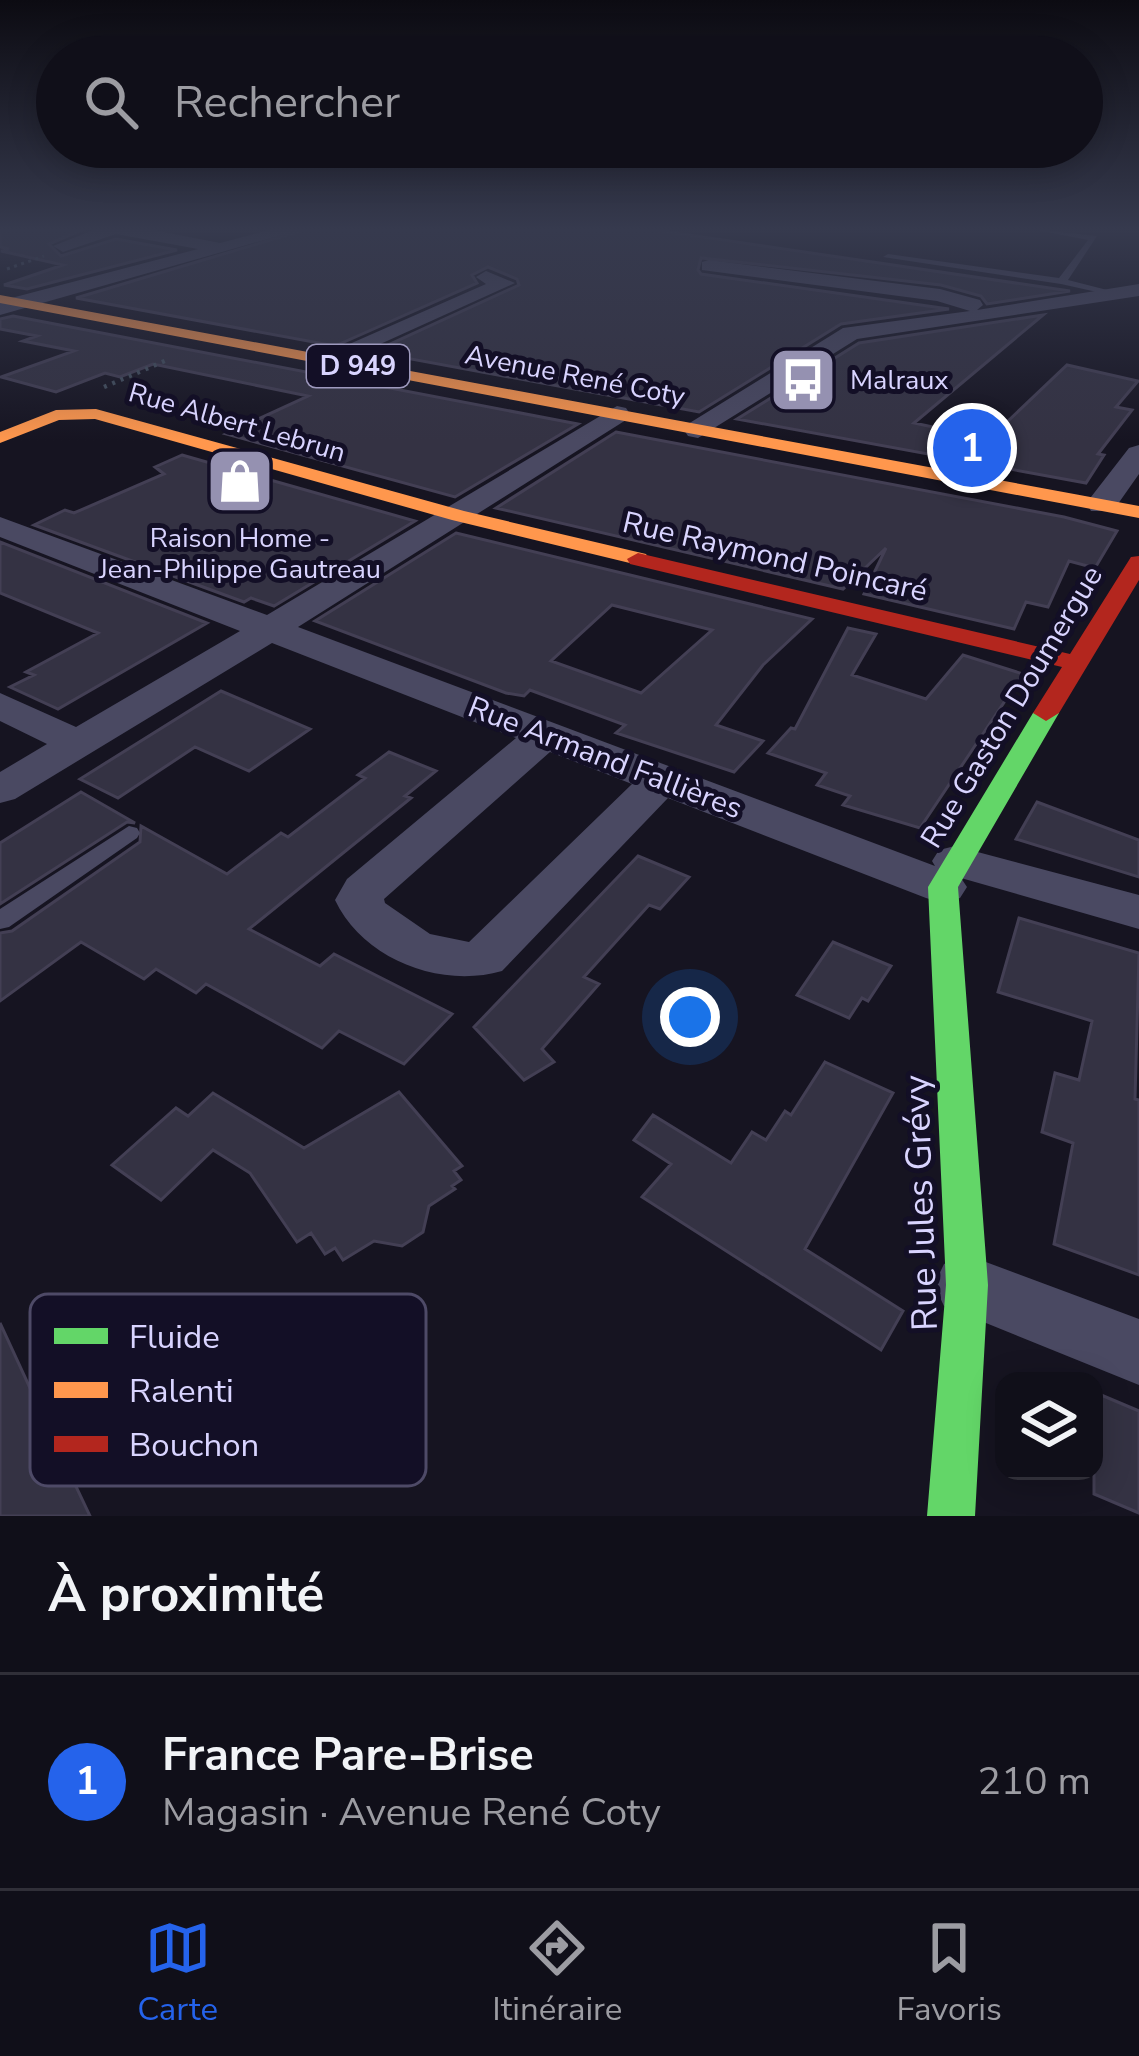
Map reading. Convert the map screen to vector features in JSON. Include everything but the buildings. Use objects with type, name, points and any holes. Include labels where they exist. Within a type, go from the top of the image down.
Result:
[{"type":"street","points":[[325,360],[466,300]]},
{"type":"street","points":[[951,300],[995,315]]},
{"type":"street","points":[[698,430],[851,332],[1079,300]]},
{"type":"street","name":"Avenue René Coty","points":[[6,303],[1139,512]]},
{"type":"street","name":"Rue Albert Lebrun","points":[[0,438],[66,414],[96,414],[459,517]]},
{"type":"street","points":[[0,790],[459,517],[617,415]]},
{"type":"street","points":[[1102,504],[1139,454]]},
{"type":"street","name":"Rue Raymond Poincaré","points":[[459,517],[1076,663]]},
{"type":"street","name":"Rue Armand Fallières","points":[[0,526],[661,780],[949,874],[1139,912]]},
{"type":"street","name":"Rue Gaston Doumergue","points":[[949,874],[1139,562]]},
{"type":"street","points":[[0,705],[78,744]]},
{"type":"street","points":[[544,736],[364,890],[359,900],[372,923],[449,962],[484,958],[661,780]]},
{"type":"street","name":"Rue Jules Grévy","points":[[949,874],[967,1285],[951,1516]]},
{"type":"street","points":[[967,1285],[1139,1352]]},
{"type":"lane","points":[[0,921],[129,833]]},
{"type":"path","points":[[66,414],[76,398],[178,355]]},
{"type":"traffic: fast","points":[[951,1516],[967,1285],[943,887],[1046,713]]},
{"type":"traffic: slow","points":[[4,300],[1139,512]]},
{"type":"traffic: slow","points":[[0,438],[56,415],[96,414],[459,516],[638,559]]},
{"type":"traffic: jam","points":[[638,559],[1076,663]]},
{"type":"traffic: jam","points":[[1046,713],[1139,562]]},
{"type":"place","name":"Malraux","points":[[803,380]]},
{"type":"place","name":"France Pare-Brise","points":[[972,448]]},
{"type":"place","name":"Raison Home - Jean-Philippe Gautreau","points":[[240,481]]}]
